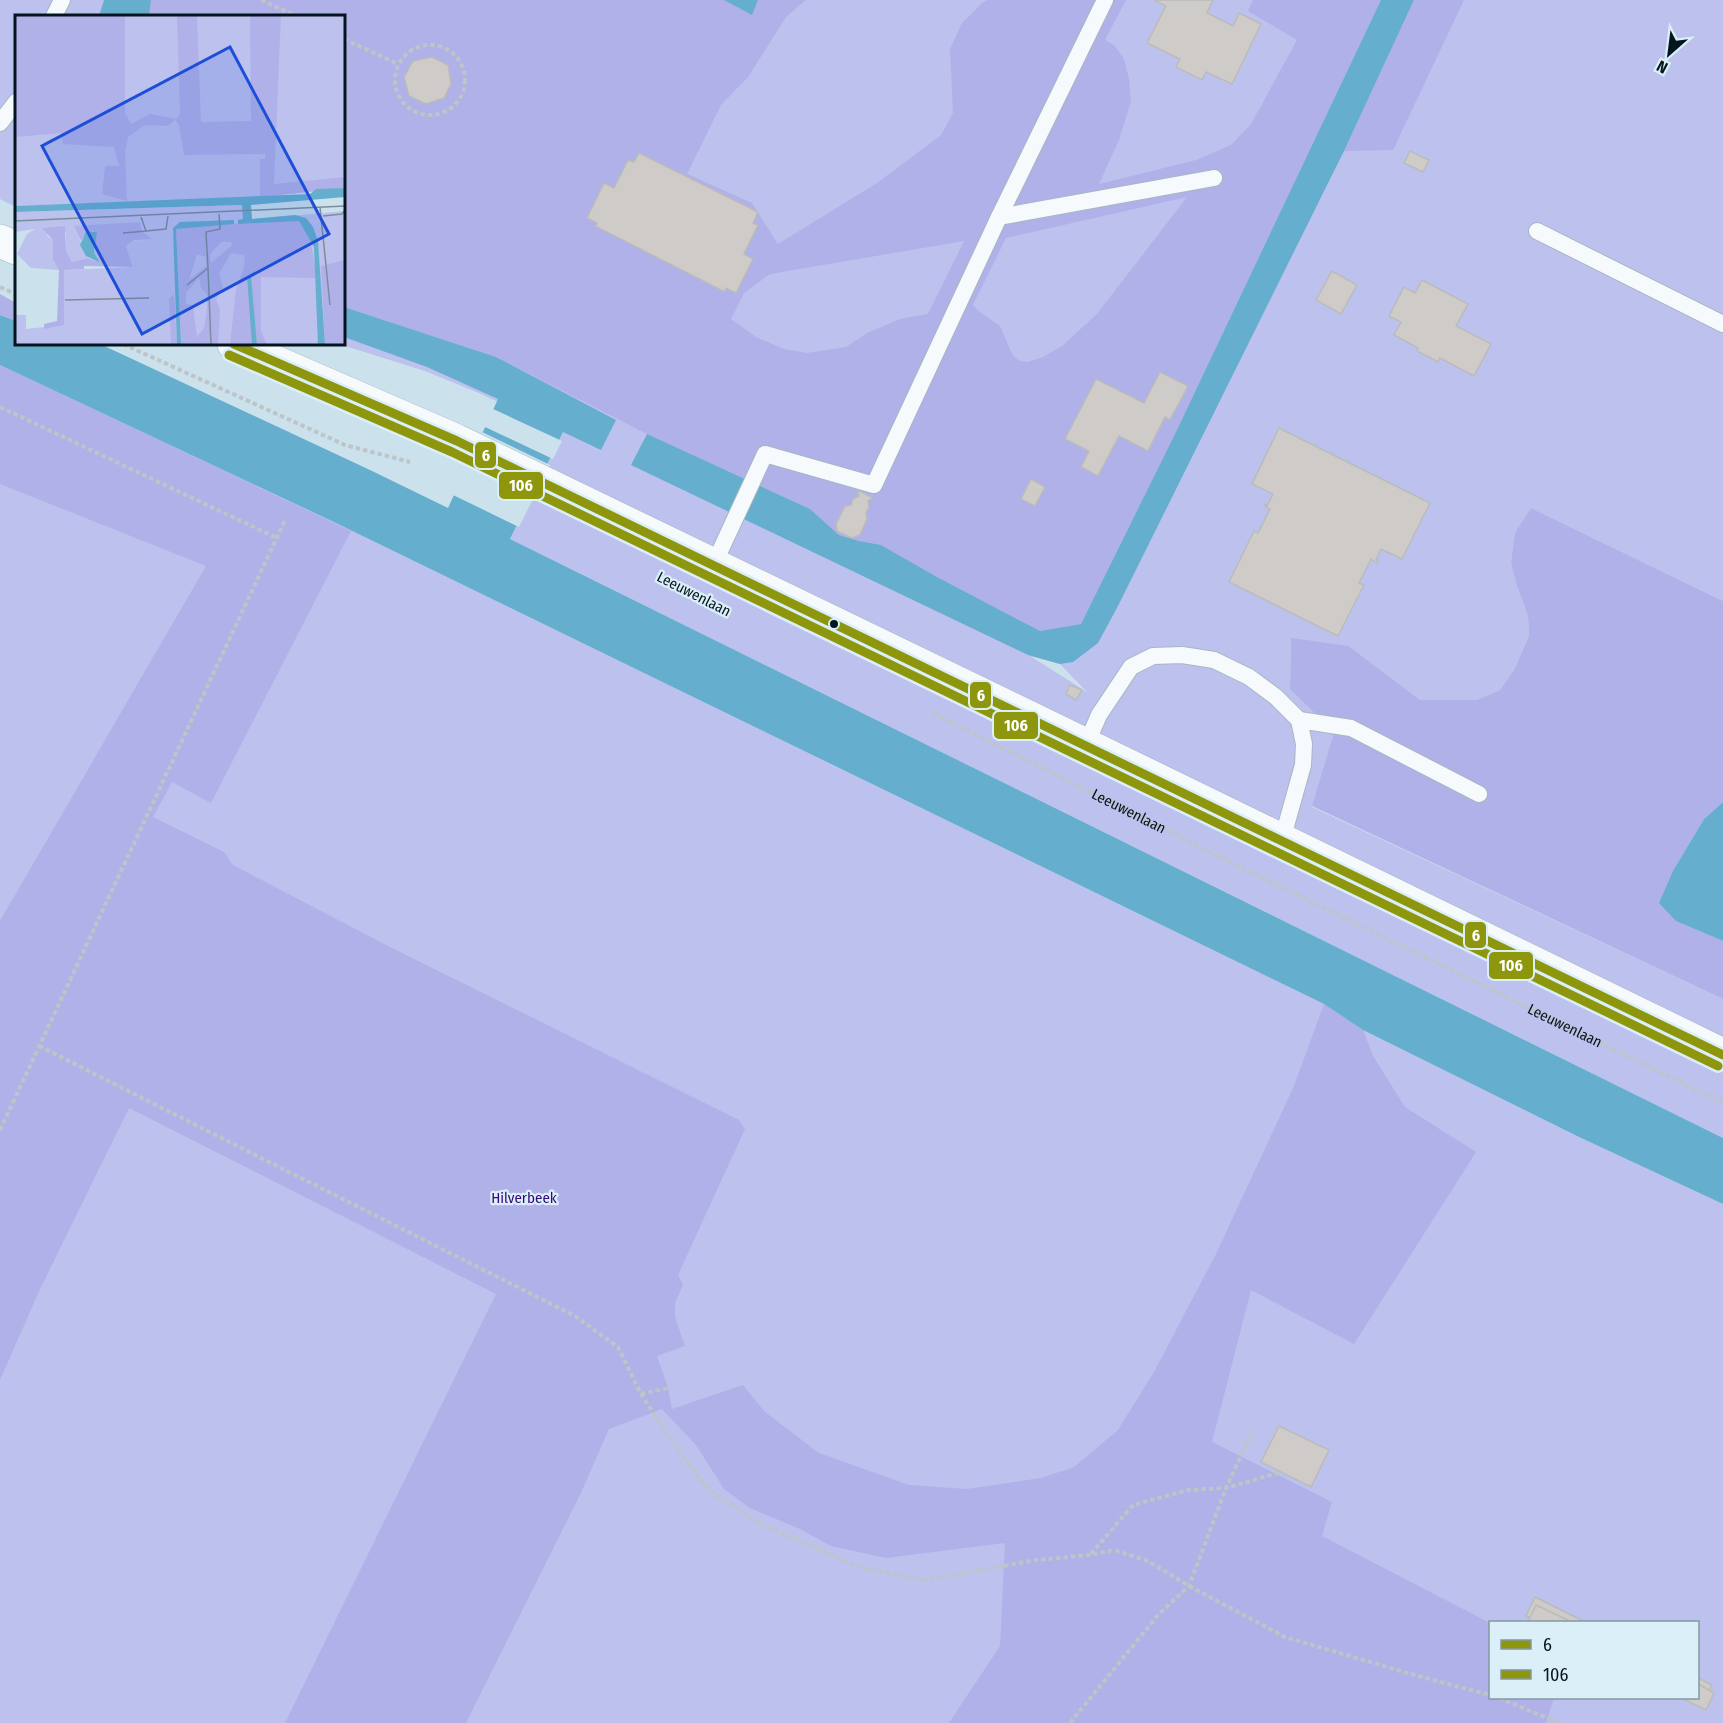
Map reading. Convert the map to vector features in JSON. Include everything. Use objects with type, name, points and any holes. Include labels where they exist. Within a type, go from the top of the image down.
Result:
[{"type":"street","points":[[0,241],[15,248]]},
{"type":"street","points":[[236,345],[457,441],[1723,1055]]},
{"type":"lane","points":[[55,15],[63,0]]},
{"type":"lane","points":[[714,564],[765,454],[874,484],[999,217],[1105,0]]},
{"type":"lane","points":[[0,123],[15,103]]},
{"type":"lane","points":[[999,217],[1214,178]]},
{"type":"lane","points":[[1537,231],[1723,324]]},
{"type":"lane","points":[[1086,745],[1099,715],[1131,667],[1153,656],[1182,656],[1214,660],[1249,677],[1276,697],[1299,720],[1304,744],[1303,765],[1282,840]]},
{"type":"lane","points":[[1299,720],[1352,728],[1479,794]]},
{"type":"path","points":[[261,0],[294,15]]},
{"type":"path","points":[[345,39],[398,64]]},
{"type":"path","points":[[429,44],[442,47],[453,53],[461,63],[465,76],[464,88],[458,100],[449,109],[437,114],[424,114],[412,110],[402,101],[396,90],[395,77],[398,64],[406,54],[417,47],[429,44]]},
{"type":"path","points":[[0,287],[15,294]]},
{"type":"path","points":[[125,345],[345,446],[410,462]]},
{"type":"path","points":[[0,407],[277,538]]},
{"type":"path","points":[[0,1130],[286,518]]},
{"type":"path","name":"Leeuwenlaan","points":[[931,712],[1723,1103]]},
{"type":"path","points":[[39,1046],[575,1316],[618,1347],[641,1394],[681,1454],[711,1492],[760,1524],[862,1568],[924,1580],[1036,1560],[1090,1555],[1114,1550],[1148,1561],[1188,1586],[1285,1637],[1489,1694]]},
{"type":"path","points":[[641,1394],[668,1388]]},
{"type":"path","points":[[1070,1723],[1158,1615],[1188,1586],[1226,1488],[1254,1428]]},
{"type":"path","points":[[1090,1555],[1133,1505],[1188,1490],[1226,1488],[1281,1472]]},
{"type":"path","points":[[1501,1699],[1559,1723]]},
{"type":"green space","points":[[0,0],[1723,0],[1723,601],[1531,508],[1511,564],[1528,616],[1529,636],[1515,668],[1500,690],[1476,700],[1420,700],[1349,646],[1291,639],[1290,688],[1334,732],[1312,807],[1723,999],[1723,1138],[510,539],[563,432],[425,371],[342,345],[345,345],[345,15],[15,15],[15,206],[0,199]],"holes":[[[1030,656],[1060,664],[1087,692]]]},
{"type":"green space","points":[[151,0],[724,0],[752,14],[758,0],[806,0],[786,17],[748,77],[721,105],[687,174],[752,203],[778,244],[877,183],[941,135],[953,113],[950,49],[962,23],[988,0],[1126,0],[1105,40],[1114,45],[1124,59],[1131,101],[1119,140],[1099,184],[1196,160],[1231,145],[1251,124],[1297,40],[1248,11],[1253,0],[1381,0],[1175,434],[1081,624],[1040,631],[881,545],[839,535],[810,509],[647,434],[496,357],[345,307],[345,15],[149,15]],"holes":[[[1187,197],[1097,314],[1062,346],[1043,357],[1028,362],[1020,361],[1013,356],[1000,326],[973,305],[1006,238]],[[964,241],[928,314],[900,319],[867,333],[846,347],[807,353],[784,349],[756,337],[731,319],[744,293],[770,274]]]},
{"type":"green space","points":[[1414,0],[1464,0],[1393,150],[1344,151]]},
{"type":"green space","points":[[0,294],[15,302],[15,321],[0,315]]},
{"type":"green space","name":"Hilverbeek","points":[[0,365],[338,524],[1324,1004],[1363,1030],[1579,1137],[1723,1204],[1723,1723],[0,1723]]},
{"type":"green space","points":[[0,365],[351,531],[211,803],[172,782],[153,817],[224,852],[233,865],[388,946],[739,1120],[745,1129],[678,1275],[683,1285],[675,1303],[675,1317],[685,1346],[657,1356],[668,1388],[672,1409],[743,1385],[765,1412],[819,1453],[909,1485],[967,1489],[1041,1478],[1074,1467],[1118,1430],[1154,1372],[1216,1254],[1294,1086],[1324,1004],[1363,1030],[1373,1056],[1405,1107],[1476,1152],[1354,1344],[1251,1290],[1212,1442],[1332,1502],[1322,1536],[1489,1622],[1489,1699],[1554,1699],[1546,1723],[949,1723],[1000,1646],[1005,1543],[886,1558],[831,1546],[800,1529],[750,1508],[724,1489],[696,1445],[662,1409],[609,1429],[580,1495],[466,1723],[285,1723],[496,1294],[129,1108],[41,1287],[0,1380],[0,921],[206,566],[0,484]]},
{"type":"green space","points":[[1531,508],[1723,601],[1723,802],[1704,819],[1674,869],[1677,921],[1723,941],[1723,999],[1312,806],[1334,732],[1290,689],[1291,638],[1349,646],[1420,700],[1476,700],[1500,690],[1515,668],[1529,636],[1528,616],[1511,564],[1515,533]]},
{"type":"shaded area","points":[[104,0],[151,0],[149,15],[99,15]]},
{"type":"shaded area","points":[[724,0],[758,0],[752,15]]},
{"type":"shaded area","points":[[1381,0],[1414,0],[1344,151],[1118,606],[1098,643],[1073,662],[1060,664],[1028,655],[631,465],[647,434],[810,509],[839,535],[881,545],[1040,631],[1081,624],[1175,434]]},
{"type":"shaded area","points":[[345,307],[496,357],[616,420],[601,450],[563,432],[510,539],[1723,1138],[1723,1204],[1579,1137],[1363,1030],[1324,1004],[338,524],[0,365],[0,315],[15,321],[15,345],[102,345],[448,508],[498,399],[427,367],[345,337]]},
{"type":"shaded area","points":[[1723,802],[1723,941],[1676,921],[1659,903],[1674,869],[1704,819]]},
{"type":"pier","points":[[491,408],[562,441],[553,459],[483,426]]},
{"type":"pier","points":[[480,431],[550,465],[519,527],[451,494]]},
{"type":"building","points":[[1154,0],[1213,0],[1207,13],[1233,26],[1239,13],[1261,24],[1232,84],[1206,72],[1202,80],[1176,67],[1180,59],[1147,43],[1166,6]]},
{"type":"building","points":[[432,57],[448,65],[451,84],[444,98],[426,104],[409,96],[404,77],[413,61]]},
{"type":"building","points":[[1410,151],[1429,160],[1423,172],[1404,163]]},
{"type":"building","points":[[639,153],[758,212],[753,223],[758,225],[744,254],[753,259],[736,293],[726,288],[725,292],[595,226],[597,223],[587,218],[604,183],[614,188],[628,160],[634,162]]},
{"type":"building","points":[[1332,271],[1357,285],[1341,314],[1316,300]]},
{"type":"building","points":[[1422,280],[1468,304],[1456,326],[1491,344],[1474,376],[1440,358],[1438,362],[1394,335],[1401,322],[1389,316],[1404,287],[1415,293]]},
{"type":"building","points":[[1160,372],[1188,386],[1170,420],[1165,417],[1148,451],[1119,436],[1098,476],[1081,467],[1089,451],[1065,439],[1096,379],[1144,403]]},
{"type":"building","points":[[1279,428],[1430,503],[1402,559],[1381,549],[1376,559],[1377,563],[1371,559],[1359,583],[1364,585],[1338,636],[1229,582],[1254,531],[1258,533],[1270,509],[1264,506],[1265,504],[1267,506],[1273,494],[1252,484]]},
{"type":"building","points":[[1031,479],[1045,487],[1035,506],[1021,499]]},
{"type":"building","points":[[857,490],[873,498],[868,501],[867,519],[860,535],[852,538],[837,531],[836,524],[845,506],[851,505],[853,499],[859,496]]},
{"type":"building","points":[[1070,685],[1082,690],[1076,700],[1066,694]]},
{"type":"building","points":[[1279,1426],[1329,1450],[1311,1487],[1261,1462]]},
{"type":"building","points":[[1535,1597],[1583,1621],[1538,1621],[1526,1616]]},
{"type":"building","points":[[1536,1605],[1570,1621],[1528,1621]]},
{"type":"building","points":[[1699,1678],[1712,1685],[1703,1704],[1693,1699],[1699,1699]]},
{"type":"building","points":[[1699,1685],[1714,1693],[1706,1710],[1683,1699],[1699,1699]]},
{"type":"transit line","name":"6","points":[[236,345],[457,441],[1723,1055]]},
{"type":"transit line","name":"106","points":[[229,355],[452,452],[1718,1066]]}]
